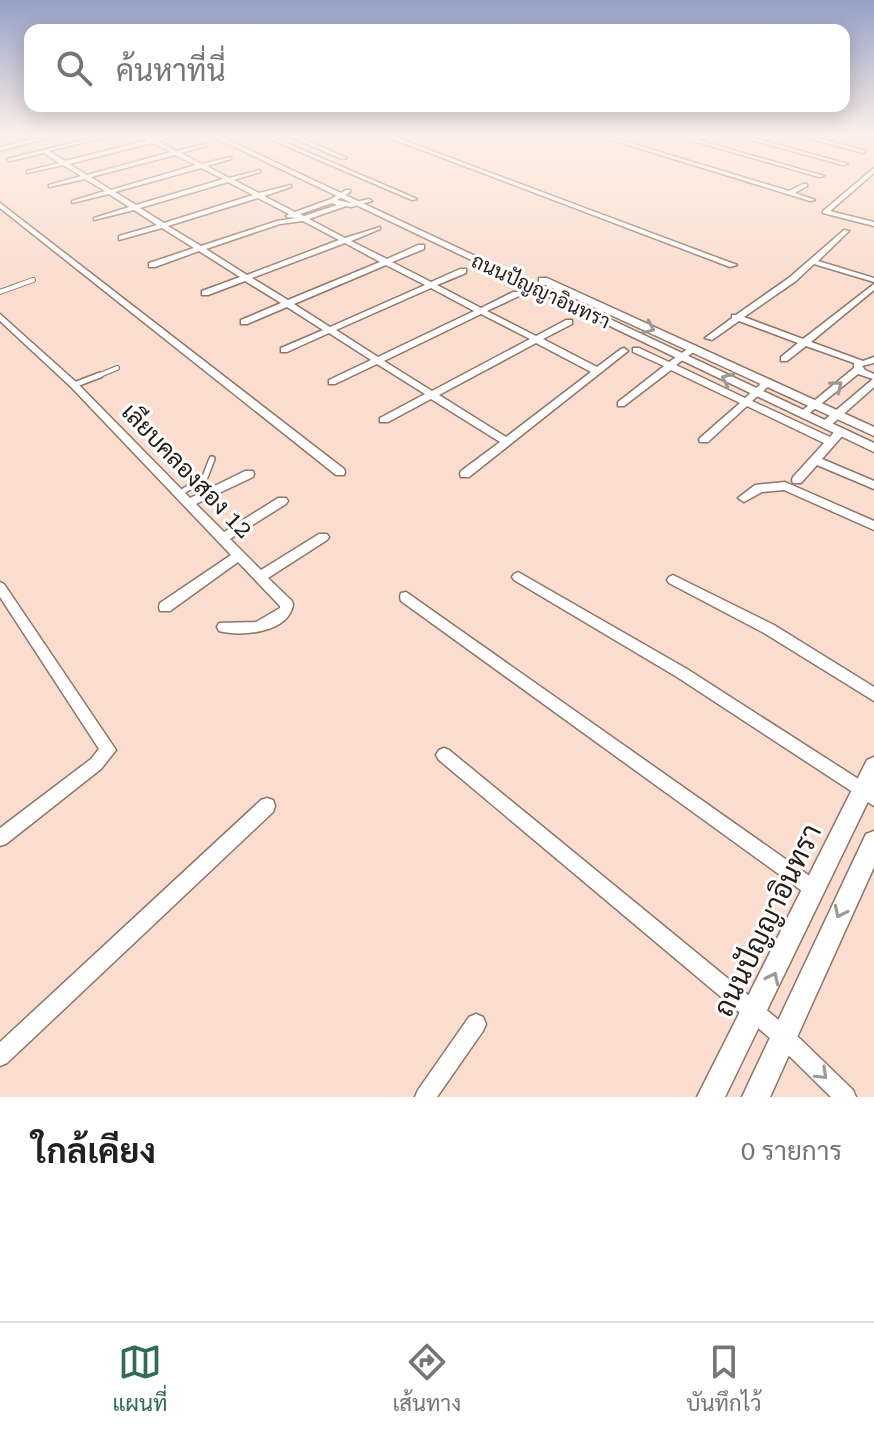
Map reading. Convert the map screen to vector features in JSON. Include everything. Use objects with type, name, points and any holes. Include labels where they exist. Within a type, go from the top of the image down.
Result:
[{"type":"street","points":[[51,186],[58,184]]},
{"type":"street","points":[[98,184],[507,442]]},
{"type":"street","points":[[74,202],[138,184]]},
{"type":"street","points":[[96,219],[214,184]]},
{"type":"street","points":[[236,184],[597,371]]},
{"type":"street","name":"ถนนปัญญาอินทรา","points":[[316,184],[364,202],[693,348],[874,432]]},
{"type":"street","name":"ถนนปัญญาอินทรา","points":[[319,184],[339,195]]},
{"type":"street","points":[[379,184],[414,199]]},
{"type":"street","points":[[517,184],[733,265]]},
{"type":"street","points":[[761,184],[812,200]]},
{"type":"street","points":[[857,184],[825,212],[874,224]]},
{"type":"street","points":[[790,193],[805,185]]},
{"type":"street","points":[[122,238],[289,186]]},
{"type":"street","points":[[279,222],[292,213],[339,195],[344,205]]},
{"type":"street","name":"ถนนปัญญาอินทรา","points":[[364,202],[874,448]]},
{"type":"street","points":[[152,265],[279,222],[303,219],[344,205],[364,202]]},
{"type":"street","points":[[0,205],[340,472]]},
{"type":"street","points":[[205,293],[378,228]]},
{"type":"street","points":[[709,338],[814,262],[846,231]]},
{"type":"street","points":[[244,322],[421,247]]},
{"type":"street","points":[[814,262],[874,280]]},
{"type":"street","points":[[284,350],[463,271]]},
{"type":"street","points":[[784,359],[846,312],[874,286]]},
{"type":"street","points":[[332,382],[516,294]]},
{"type":"street","name":"เลียบคลองสอง 12","points":[[0,316],[74,385],[284,599],[286,611],[248,631],[224,627]]},
{"type":"street","points":[[735,317],[804,341],[859,365],[874,380],[825,425]]},
{"type":"street","points":[[384,420],[569,322]]},
{"type":"street","points":[[621,404],[693,348]]},
{"type":"street","points":[[465,474],[597,371],[630,351],[831,442]]},
{"type":"street","points":[[803,414],[859,365],[874,360]]},
{"type":"street","points":[[704,440],[768,382]]},
{"type":"street","points":[[797,480],[840,432]]},
{"type":"street","points":[[815,460],[874,485]]},
{"type":"street","points":[[188,503],[249,474]]},
{"type":"street","points":[[744,498],[759,488],[785,486],[874,526]]},
{"type":"street","points":[[223,538],[282,501]]},
{"type":"street","points":[[260,577],[323,537]]},
{"type":"street","points":[[165,607],[239,555]]},
{"type":"street","points":[[518,577],[682,673],[868,795]]},
{"type":"street","points":[[673,580],[769,629],[874,695]]},
{"type":"street","points":[[0,587],[108,750],[96,764],[0,838]]},
{"type":"street","points":[[406,597],[815,890]]},
{"type":"street","points":[[444,755],[784,1037],[846,1097]]},
{"type":"street","name":"ถนนปัญญาอินทรา","points":[[715,1095],[815,890],[868,795],[874,767]]},
{"type":"street","points":[[0,1056],[267,806]]},
{"type":"street","points":[[756,1097],[874,842]]},
{"type":"street","points":[[425,1097],[476,1024]]},
{"type":"lane","points":[[0,292],[33,280]]},
{"type":"lane","points":[[74,385],[117,368]]},
{"type":"lane","points":[[179,494],[205,477],[212,459]]}]
